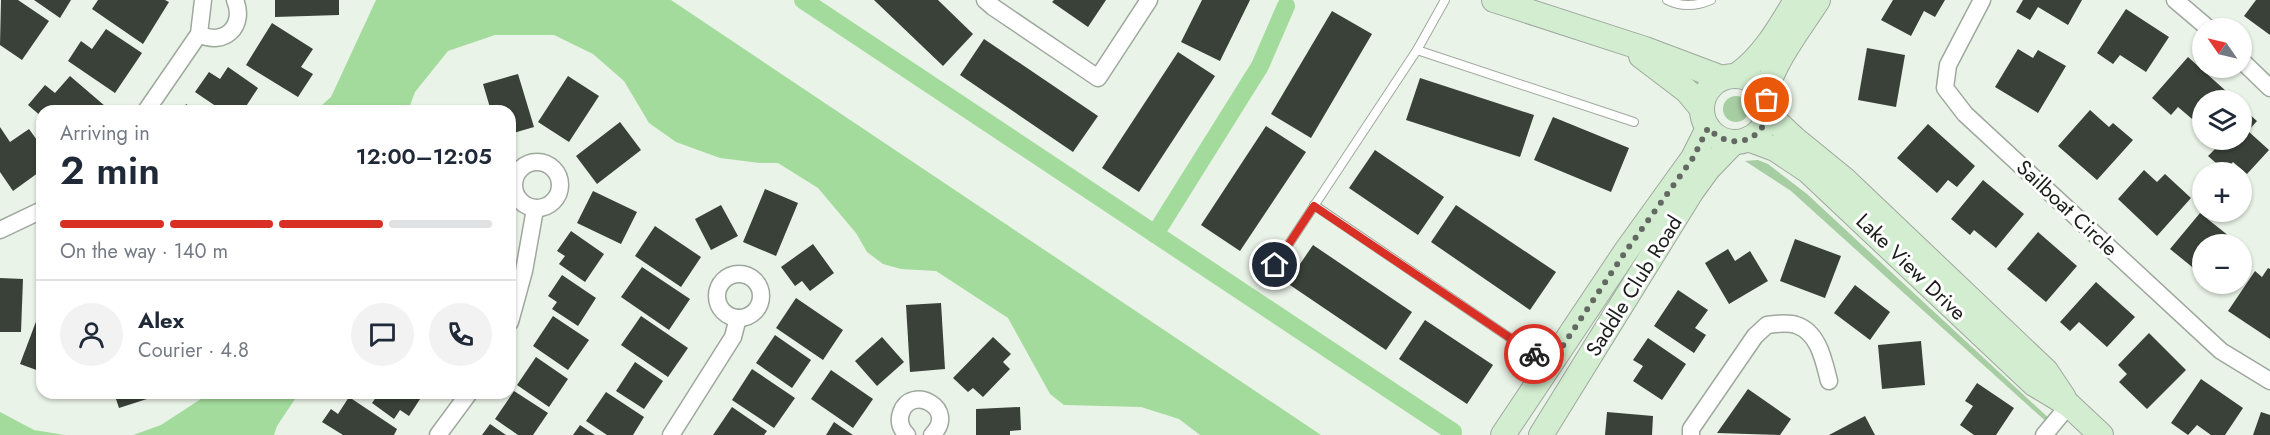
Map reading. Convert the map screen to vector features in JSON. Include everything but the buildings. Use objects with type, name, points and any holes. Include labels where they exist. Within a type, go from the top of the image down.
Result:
[{"type":"street","points":[[150,105],[199,34],[203,0]]},
{"type":"street","points":[[199,34],[208,39],[219,39],[228,35],[237,21],[238,6],[235,0]]},
{"type":"street","points":[[985,0],[1098,78],[1149,0]]},
{"type":"street","points":[[1494,0],[1668,57],[1703,73],[1749,78],[1758,84],[1767,104]]},
{"type":"street","points":[[1705,119],[1708,91],[1748,68],[1796,0]]},
{"type":"street","points":[[1622,43],[1688,91],[1715,135],[1741,141],[1757,134],[1764,124],[1770,77],[1818,0]]},
{"type":"street","name":"Sailboat Circle","points":[[1982,0],[1948,65],[1945,88],[1965,114],[2221,351],[2270,381]]},
{"type":"street","points":[[2175,0],[2196,18]]},
{"type":"street","points":[[2252,71],[2270,88]]},
{"type":"street","name":"Lake View Drive","points":[[1767,104],[1794,139],[1844,179],[2046,371],[2069,405]]},
{"type":"street","name":"Saddle Club Road","points":[[1503,435],[1626,251],[1693,158],[1705,119]]},
{"type":"street","name":"Lake View Drive","points":[[1741,141],[1775,149],[1808,171],[2034,384],[2069,405],[2101,435]]},
{"type":"street","name":"Saddle Club Road","points":[[1541,435],[1707,169],[1741,141]]},
{"type":"street","points":[[516,300],[536,209]]},
{"type":"street","points":[[0,230],[36,213]]},
{"type":"street","points":[[671,435],[733,337],[738,318]]},
{"type":"street","points":[[1691,435],[1691,429],[1755,336],[1767,325],[1797,325],[1809,334],[1821,351],[1829,381]]},
{"type":"street","points":[[438,435],[465,399]]},
{"type":"street","points":[[907,435],[902,428],[900,415],[907,404],[918,400],[930,402],[939,413],[939,427],[933,435]]},
{"type":"street","points":[[2044,435],[2069,405]]},
{"type":"lane","points":[[1275,265],[1417,50],[1444,0]]},
{"type":"lane","points":[[1667,0],[1676,4],[1700,5],[1711,0]]},
{"type":"lane","points":[[1417,50],[1634,122]]},
{"type":"lane","points":[[1314,206],[1550,365]]},
{"type":"shaded area","points":[[376,0],[671,0],[1321,435],[1200,435],[1179,419],[1141,407],[1064,405],[1050,394],[1008,318],[936,271],[901,269],[883,264],[867,252],[856,233],[818,188],[778,163],[720,158],[676,142],[649,123],[624,81],[593,54],[554,35],[495,35],[448,51],[415,92],[410,105],[322,105],[331,97]]},
{"type":"shaded area","points":[[1736,96],[1745,100],[1749,109],[1745,118],[1736,122],[1727,118],[1723,109],[1727,100]]},
{"type":"shaded area","points":[[1758,160],[1768,164],[1807,194],[2054,423],[2051,426],[1791,191],[1745,161]]},
{"type":"shaded area","points":[[201,399],[295,399],[277,426],[274,435],[133,435],[161,425]]},
{"type":"shaded area","points":[[0,412],[34,430],[65,435],[0,435]]},
{"type":"waterway","points":[[803,0],[1453,432]]},
{"type":"waterway","points":[[1155,234],[1260,66],[1286,6]]},
{"type":"way so far","points":[[1534,354],[1550,365],[1626,251],[1693,158],[1708,128],[1724,140],[1734,142],[1748,140],[1757,134],[1764,124],[1768,114],[1767,100]]},
{"type":"route","points":[[1275,265],[1314,206],[1534,354]]}]
